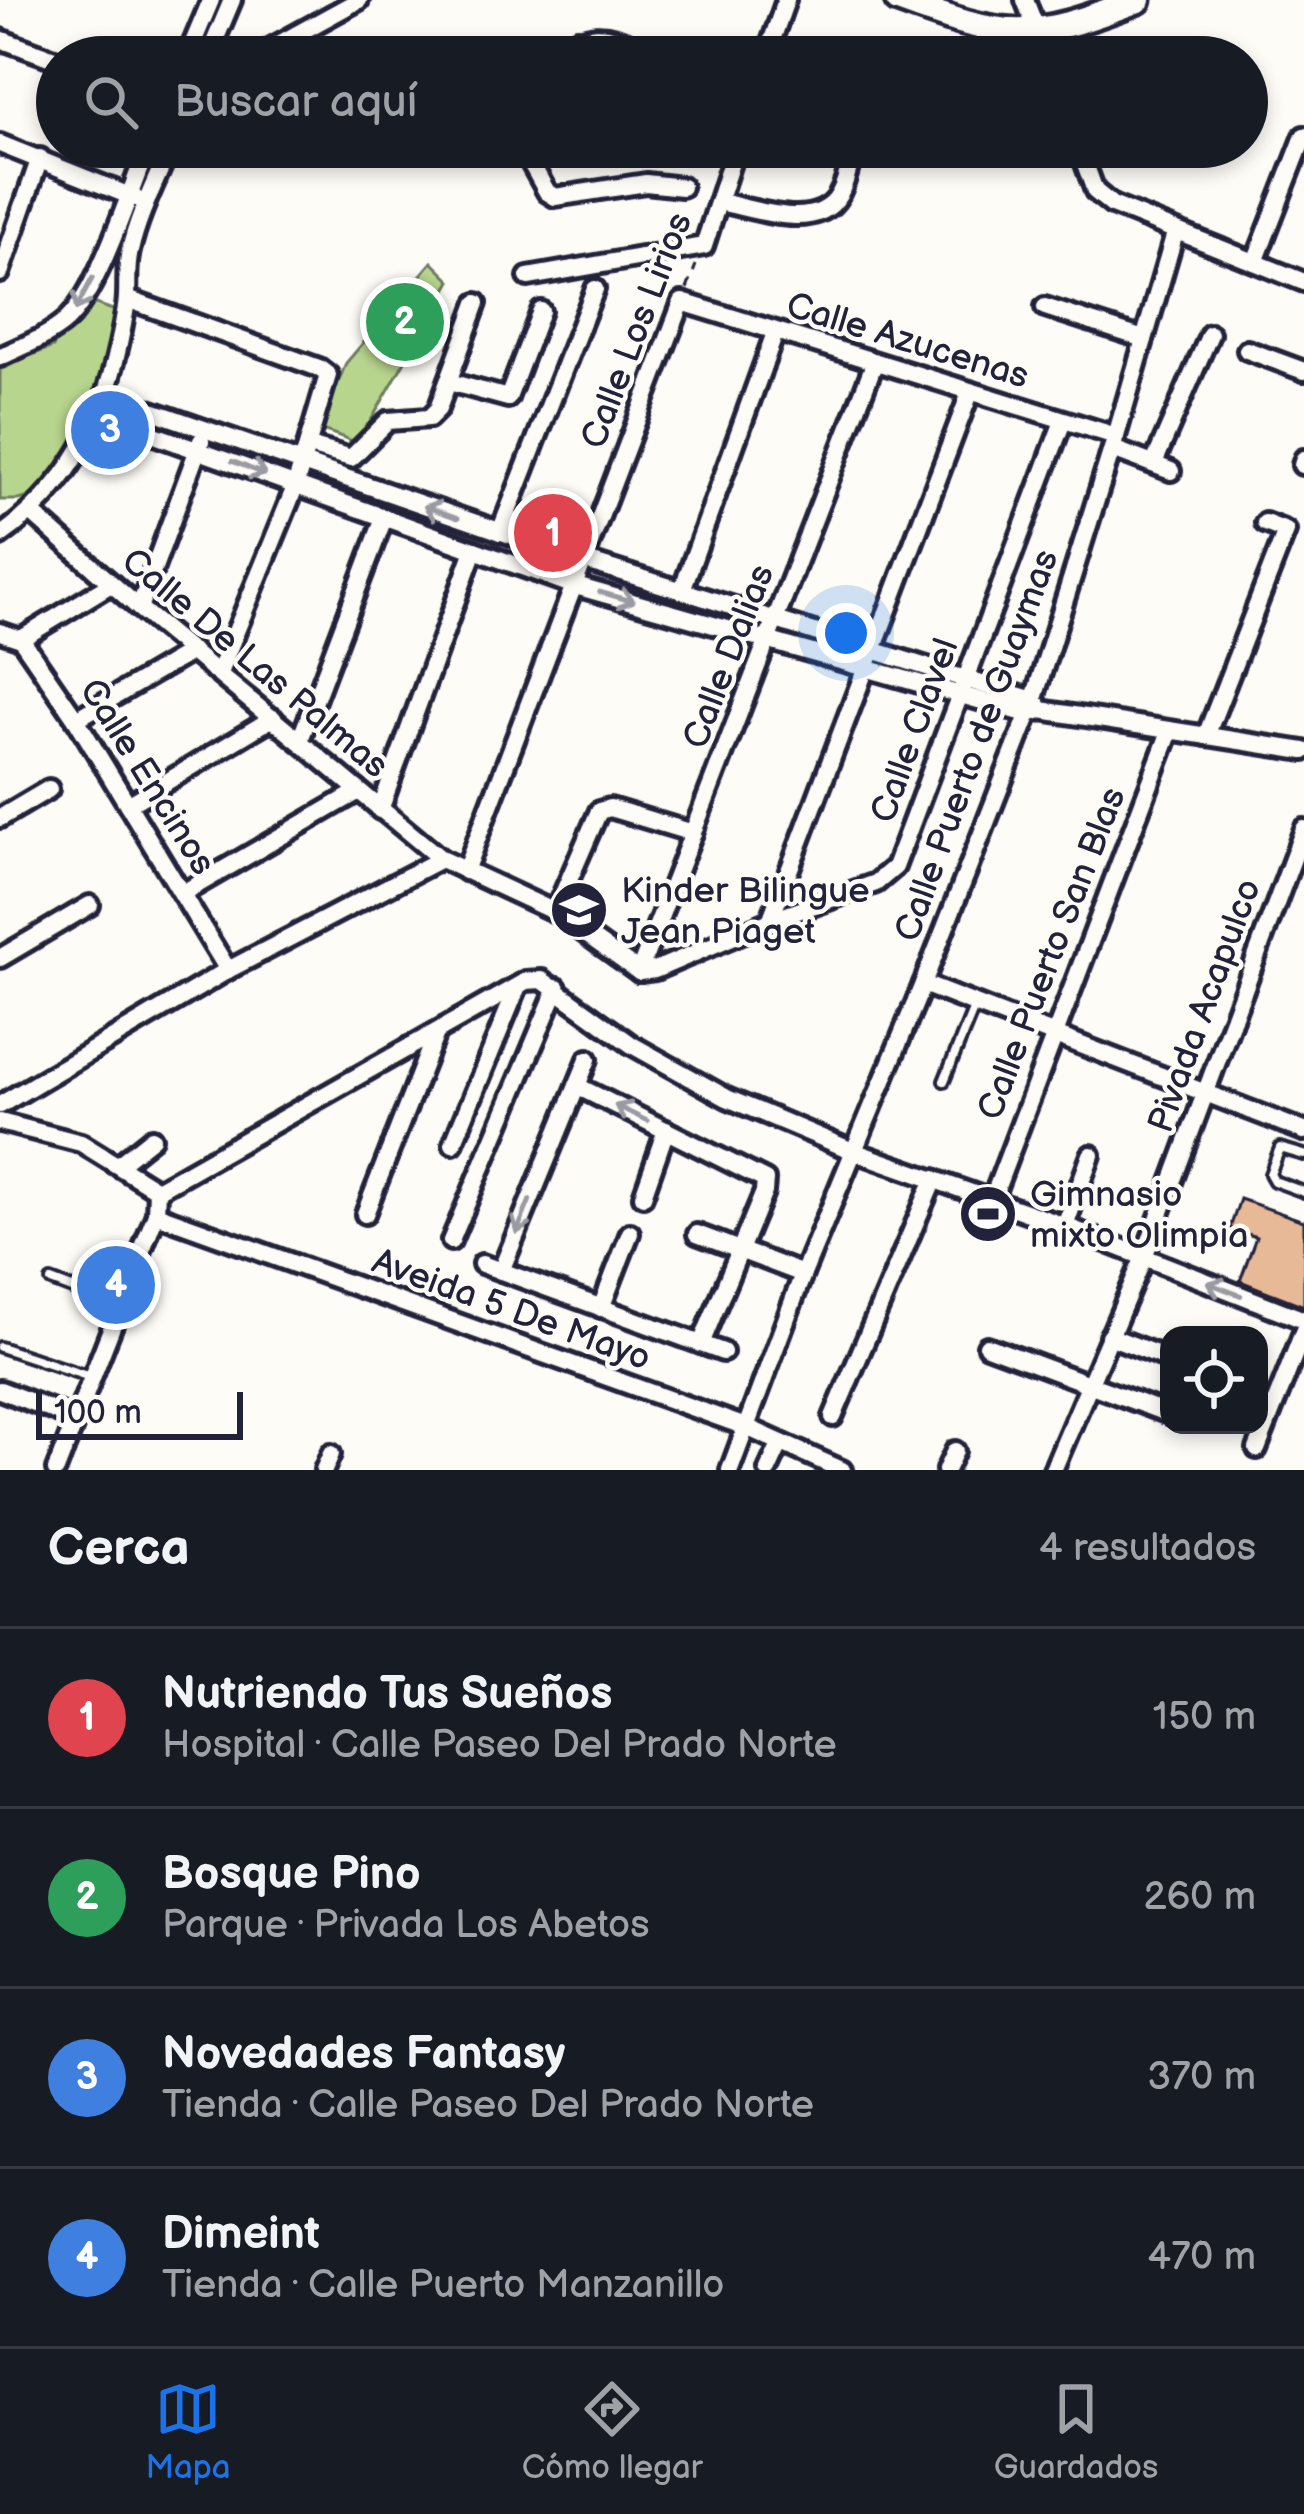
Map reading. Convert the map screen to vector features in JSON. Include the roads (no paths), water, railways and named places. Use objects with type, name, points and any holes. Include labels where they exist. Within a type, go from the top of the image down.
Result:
[{"type":"street","points":[[196,36],[211,0]]},
{"type":"street","points":[[217,36],[232,0]]},
{"type":"street","points":[[293,36],[359,0]]},
{"type":"street","points":[[773,36],[786,0]]},
{"type":"street","points":[[898,0],[1008,36]]},
{"type":"street","points":[[1025,0],[1039,36]]},
{"type":"street","points":[[1061,36],[1138,0]]},
{"type":"street","points":[[0,39],[36,52]]},
{"type":"street","points":[[1255,262],[1304,136]]},
{"type":"street","points":[[0,144],[36,157]]},
{"type":"street","points":[[0,273],[37,168]]},
{"type":"street","points":[[63,168],[147,202]]},
{"type":"street","points":[[0,357],[49,334],[75,312],[139,168]]},
{"type":"street","points":[[0,536],[61,483],[99,416],[128,299],[127,263],[161,168]]},
{"type":"street","points":[[534,168],[555,197],[646,183],[682,187]]},
{"type":"street","name":"Calle Los Lirios","points":[[528,277],[704,246],[730,168]]},
{"type":"street","points":[[719,202],[794,216],[814,214],[829,207],[842,191],[848,168]]},
{"type":"street","points":[[1086,168],[1103,198],[1175,233],[1304,282]]},
{"type":"street","name":"Calle Puerto de Guaymas","points":[[730,1470],[803,1274],[1034,708],[1175,233]]},
{"type":"street","points":[[500,532],[596,289]]},
{"type":"street","points":[[128,299],[325,372],[329,379],[295,487],[219,673]]},
{"type":"street","name":"Calle Los Lirios","points":[[465,871],[682,302]]},
{"type":"street","name":"Calle Azucenas","points":[[682,302],[1063,421],[1163,467],[1210,334]]},
{"type":"street","points":[[309,446],[351,458],[388,421],[429,418],[438,409],[477,303]]},
{"type":"street","points":[[1045,307],[1144,339]]},
{"type":"street","points":[[449,382],[497,398],[511,396],[541,310]]},
{"type":"street","points":[[682,590],[775,333]]},
{"type":"street","points":[[1247,350],[1304,370]]},
{"type":"street","name":"Calle Dalias","points":[[639,972],[874,364]]},
{"type":"street","points":[[770,921],[970,393]]},
{"type":"street","points":[[106,395],[583,560],[870,650],[963,688]]},
{"type":"street","points":[[99,416],[572,584],[863,670],[963,688],[1034,708],[1304,751]]},
{"type":"street","name":"Calle Clavel","points":[[639,972],[656,970],[886,877],[902,855],[1063,421]]},
{"type":"street","points":[[139,608],[205,430]]},
{"type":"street","points":[[0,517],[28,516]]},
{"type":"street","name":"Calle De Las Palmas","points":[[28,516],[441,859],[555,911],[639,972]]},
{"type":"street","points":[[300,740],[384,518]]},
{"type":"street","points":[[1206,736],[1286,531],[1265,523]]},
{"type":"street","points":[[380,810],[474,550]]},
{"type":"street","points":[[0,632],[21,639],[111,584]]},
{"type":"street","name":"Calle Encinos","points":[[21,639],[76,719],[227,970]]},
{"type":"street","points":[[76,719],[192,652]]},
{"type":"street","points":[[128,805],[273,718]]},
{"type":"street","name":"Calle Puerto San Blas","points":[[992,1200],[1170,731]]},
{"type":"street","points":[[0,818],[50,789]]},
{"type":"street","points":[[183,893],[359,791]]},
{"type":"street","points":[[555,911],[599,811],[610,808],[693,833]]},
{"type":"street","name":"Pivada Acapulco","points":[[1053,1470],[1144,1257],[1304,829]]},
{"type":"street","points":[[0,1105],[227,970],[441,859]]},
{"type":"street","points":[[0,958],[90,905]]},
{"type":"street","points":[[157,1190],[535,980],[557,988],[632,1045],[696,1082],[854,1151],[1064,1226],[1304,1320]]},
{"type":"street","points":[[923,984],[1304,1131]]},
{"type":"street","points":[[453,1144],[518,986]]},
{"type":"street","points":[[452,1241],[557,988]]},
{"type":"street","points":[[364,1214],[436,1032]]},
{"type":"street","points":[[501,1271],[588,1059]]},
{"type":"street","points":[[577,1087],[765,1180],[701,1344]]},
{"type":"street","points":[[0,1122],[68,1137],[157,1190]]},
{"type":"street","points":[[643,1196],[666,1130]]},
{"type":"street","points":[[118,1165],[152,1138]]},
{"type":"street","points":[[1064,1226],[1091,1155]]},
{"type":"street","points":[[833,1417],[934,1180]]},
{"type":"street","points":[[56,1470],[156,1214],[157,1190]]},
{"type":"street","name":"Aveida 5 De Mayo","points":[[156,1214],[746,1427],[834,1468]]},
{"type":"street","points":[[601,1307],[630,1233]]},
{"type":"street","points":[[698,1234],[803,1274]]},
{"type":"street","points":[[482,1264],[723,1352]]},
{"type":"street","points":[[1257,1449],[1304,1330]]},
{"type":"street","points":[[1109,1336],[1160,1356]]},
{"type":"street","points":[[986,1346],[1160,1410]]},
{"type":"street","points":[[0,1390],[75,1419]]},
{"type":"street","points":[[768,1470],[780,1444]]},
{"type":"street","points":[[946,1470],[955,1451]]},
{"type":"lane","points":[[944,1081],[975,1004]]},
{"type":"lane","points":[[1304,1155],[1280,1148],[1270,1174],[1274,1181],[1304,1192]]},
{"type":"lane","points":[[51,1281],[119,1306]]},
{"type":"lane","points":[[0,1347],[91,1378]]},
{"type":"place","name":"Bosque Pino","points":[[405,322]]},
{"type":"place","name":"Novedades Fantasy","points":[[110,430]]},
{"type":"place","name":"Nutriendo Tus Sueños","points":[[553,533]]},
{"type":"place","name":"Kinder Bilingue Jean Piaget","points":[[579,910]]},
{"type":"place","name":"Gimnasio mixto Olimpia","points":[[988,1214]]},
{"type":"place","name":"Dimeint","points":[[116,1285]]}]
